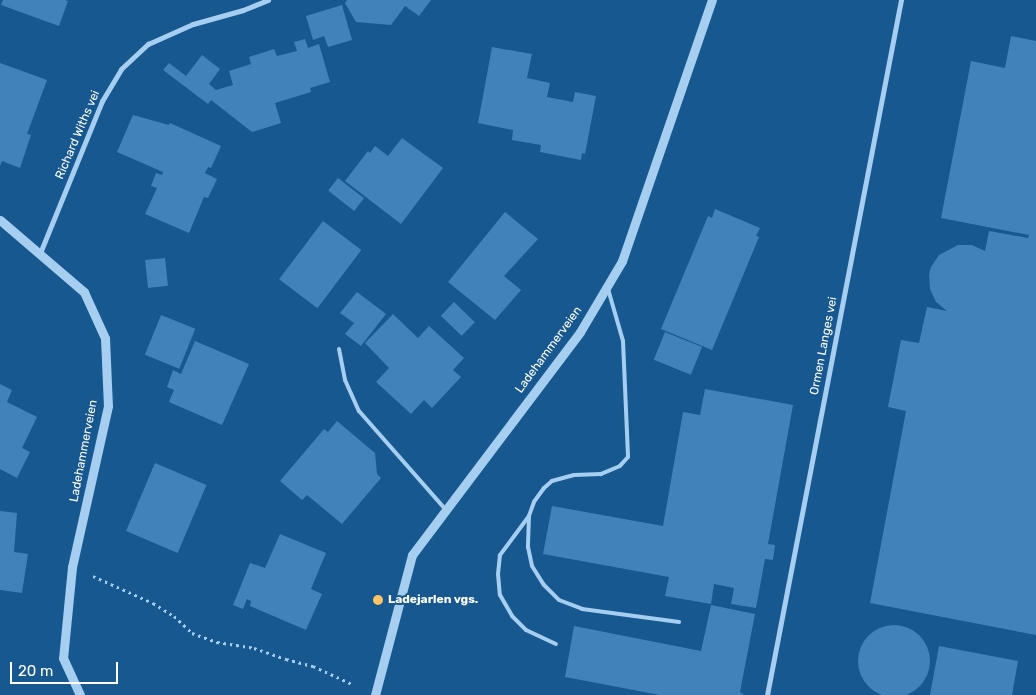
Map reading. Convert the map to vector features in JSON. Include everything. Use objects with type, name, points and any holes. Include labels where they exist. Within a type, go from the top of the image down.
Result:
[{"type":"street","name":"Richard Withs vei","points":[[40,253],[102,101],[121,69],[148,44],[193,24],[243,10],[268,0]]},
{"type":"street","name":"Ladehammerveien","points":[[375,695],[412,555],[580,332],[622,261],[712,0]]},
{"type":"street","name":"Ormen Langes vei","points":[[766,695],[901,0]]},
{"type":"street","name":"Ladehammerveien","points":[[0,220],[84,292],[105,338],[108,406],[72,567],[63,658],[80,695]]},
{"type":"lane","points":[[556,644],[526,630],[512,616],[500,594],[498,574],[500,555],[528,516],[534,502],[552,481],[574,475],[601,474],[620,466],[628,457],[623,341],[607,287]]},
{"type":"lane","points":[[339,349],[345,380],[359,411],[446,510]]},
{"type":"lane","points":[[528,516],[528,547],[532,566],[544,585],[559,600],[582,610],[680,622]]},
{"type":"path","points":[[72,567],[153,603],[174,616],[192,633],[217,642],[254,648],[313,666],[357,686]]},
{"type":"building","points":[[3,0],[68,1],[59,26],[1,5]]},
{"type":"building","points":[[347,0],[431,0],[419,16],[405,6],[391,25],[356,22],[345,3]]},
{"type":"building","points":[[342,5],[352,40],[328,47],[324,36],[313,40],[306,16]]},
{"type":"building","points":[[1011,36],[1036,41],[1036,635],[870,603],[906,411],[888,407],[901,340],[919,343],[927,307],[947,311],[936,302],[930,289],[929,274],[931,267],[939,255],[958,245],[972,245],[985,251],[989,231],[1028,238],[1029,235],[941,218],[971,61],[1005,68]]},
{"type":"building","points":[[305,39],[308,48],[319,44],[330,82],[310,88],[311,92],[275,103],[281,123],[252,132],[211,100],[208,104],[163,70],[169,63],[186,76],[202,55],[220,69],[209,84],[216,90],[233,85],[229,71],[251,64],[249,57],[274,49],[277,56],[297,51],[294,42]]},
{"type":"building","points":[[492,47],[532,54],[527,78],[550,83],[547,97],[573,102],[575,92],[596,96],[585,154],[582,153],[581,160],[540,152],[541,145],[512,140],[513,130],[478,123]]},
{"type":"building","points":[[0,63],[47,80],[27,134],[31,135],[20,168],[2,161],[0,166]]},
{"type":"building","points":[[133,115],[169,125],[170,123],[221,146],[211,168],[208,167],[205,173],[217,179],[208,198],[204,197],[189,233],[145,214],[157,188],[151,186],[156,173],[162,175],[163,172],[117,152]]},
{"type":"building","points":[[402,138],[443,168],[401,224],[345,181],[368,151],[370,153],[375,146],[388,156]]},
{"type":"building","points":[[338,178],[364,198],[354,211],[328,191]]},
{"type":"building","points":[[715,209],[760,228],[756,236],[759,237],[712,350],[661,329],[708,216],[712,218]]},
{"type":"building","points":[[505,212],[538,239],[504,276],[521,290],[495,320],[448,282]]},
{"type":"building","points":[[323,221],[361,250],[317,308],[279,279]]},
{"type":"building","points":[[165,258],[168,286],[148,288],[145,260]]},
{"type":"building","points":[[357,292],[386,314],[361,346],[345,334],[354,323],[340,313]]},
{"type":"building","points":[[454,302],[475,322],[462,336],[441,316]]},
{"type":"building","points":[[393,314],[418,338],[429,326],[464,358],[453,370],[461,377],[432,408],[424,400],[411,414],[376,382],[389,368],[365,343]]},
{"type":"building","points":[[161,315],[195,329],[179,369],[145,355]]},
{"type":"building","points":[[665,332],[702,347],[691,375],[654,360]]},
{"type":"building","points":[[195,341],[249,364],[222,425],[169,402],[174,390],[167,387],[173,370],[181,374]]},
{"type":"building","points":[[0,384],[12,390],[7,402],[37,417],[22,448],[30,452],[17,478],[0,469]]},
{"type":"building","points":[[705,389],[793,405],[768,544],[775,545],[773,560],[765,559],[756,608],[731,604],[734,588],[714,584],[711,604],[665,596],[669,577],[543,554],[552,506],[663,526],[683,412],[700,415]]},
{"type":"building","points":[[337,421],[375,453],[377,474],[381,478],[342,524],[307,495],[302,500],[280,481],[324,429],[328,432]]},
{"type":"building","points":[[155,463],[207,485],[178,553],[126,531]]},
{"type":"building","points":[[0,511],[17,513],[14,552],[28,554],[22,593],[0,590]]},
{"type":"building","points":[[280,534],[326,553],[311,589],[322,594],[306,630],[250,606],[251,601],[247,599],[243,609],[233,605],[250,563],[265,568]]},
{"type":"building","points":[[711,605],[755,614],[740,692],[744,695],[660,695],[565,677],[574,626],[701,651]]},
{"type":"building","points":[[894,625],[914,631],[924,641],[930,661],[924,681],[914,691],[894,697],[874,691],[864,681],[858,661],[864,641],[874,631]]},
{"type":"building","points":[[939,646],[1018,661],[1012,695],[930,695]]},
{"type":"place","name":"Ladejarlen vgs.","points":[[378,600]]}]
